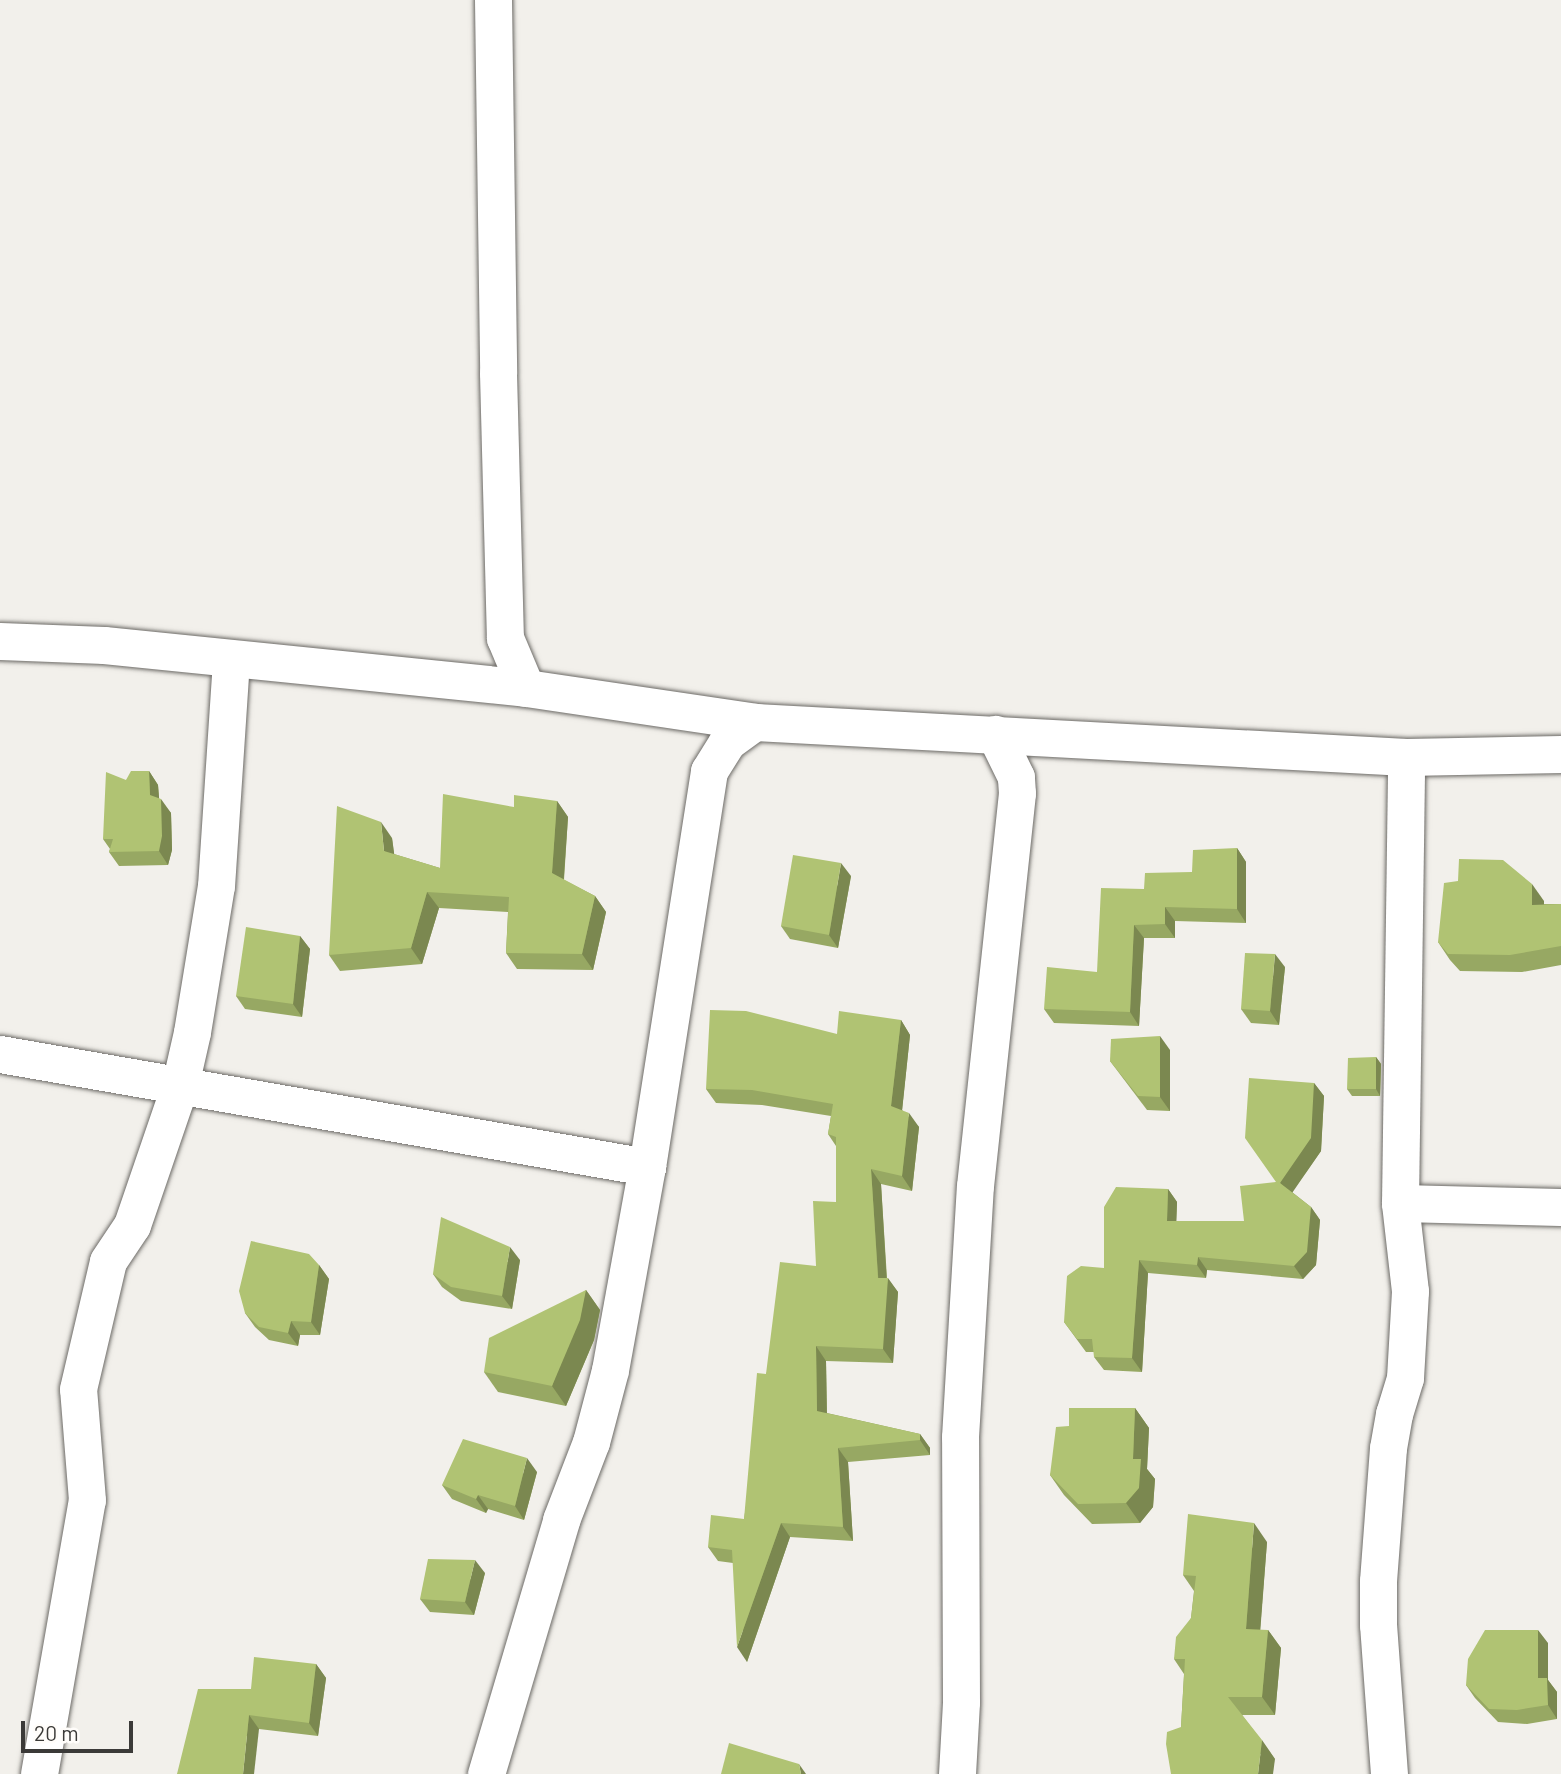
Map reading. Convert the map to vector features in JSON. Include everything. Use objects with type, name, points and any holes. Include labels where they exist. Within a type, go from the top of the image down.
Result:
[{"type":"street","points":[[493,0],[505,638],[526,688]]},
{"type":"street","points":[[0,641],[104,645],[526,688],[755,722],[1406,757],[1561,754]]},
{"type":"street","points":[[39,1774],[87,1500],[78,1389],[108,1261],[132,1226],[180,1085],[216,886],[232,658]]},
{"type":"street","points":[[486,1774],[561,1520],[591,1442],[610,1370],[647,1167],[709,771],[727,742],[755,722]]},
{"type":"street","points":[[957,1774],[961,1702],[960,1437],[973,1214],[1017,793],[1016,777],[995,734]]},
{"type":"street","points":[[1389,1774],[1378,1625],[1378,1581],[1388,1448],[1394,1414],[1405,1378],[1410,1291],[1400,1203],[1406,757]]},
{"type":"street","points":[[0,1054],[647,1167]]},
{"type":"street","points":[[1400,1203],[1561,1207]]},
{"type":"building","points":[[131,771],[149,771],[150,795],[161,799],[162,836],[159,851],[109,852],[113,839],[103,839],[106,772],[126,780]]},
{"type":"building","points":[[443,794],[514,807],[514,795],[557,801],[552,873],[595,896],[582,954],[506,953],[509,897],[427,892],[411,948],[329,955],[337,806],[381,822],[384,851],[440,868]]},
{"type":"building","points":[[1237,848],[1237,909],[1165,907],[1165,924],[1134,925],[1130,1012],[1044,1009],[1047,967],[1097,972],[1101,888],[1144,889],[1145,873],[1192,872],[1193,850]]},
{"type":"building","points":[[793,855],[841,863],[829,935],[781,926]]},
{"type":"building","points":[[1459,859],[1503,860],[1532,884],[1532,905],[1561,904],[1561,946],[1510,955],[1448,954],[1438,942],[1444,883],[1458,881]]},
{"type":"building","points":[[246,927],[300,936],[293,1004],[236,996]]},
{"type":"building","points":[[1245,953],[1275,954],[1270,1011],[1241,1009]]},
{"type":"building","points":[[710,1010],[746,1011],[837,1034],[839,1011],[901,1020],[891,1106],[909,1113],[902,1176],[871,1169],[878,1278],[888,1278],[883,1349],[816,1346],[817,1411],[920,1434],[920,1440],[838,1448],[843,1527],[781,1523],[737,1647],[732,1550],[708,1547],[711,1515],[744,1519],[757,1373],[766,1374],[780,1262],[816,1266],[813,1201],[836,1202],[836,1137],[828,1134],[833,1104],[752,1090],[706,1089]]},
{"type":"building","points":[[1160,1036],[1160,1097],[1138,1096],[1110,1061],[1111,1039]]},
{"type":"building","points":[[1376,1057],[1376,1089],[1347,1089],[1348,1058]]},
{"type":"building","points":[[1249,1078],[1314,1083],[1311,1138],[1280,1183],[1311,1207],[1307,1252],[1294,1266],[1198,1257],[1197,1265],[1139,1260],[1132,1358],[1094,1357],[1092,1339],[1077,1339],[1064,1322],[1067,1276],[1081,1266],[1104,1268],[1104,1207],[1116,1187],[1168,1189],[1167,1221],[1244,1221],[1240,1186],[1276,1182],[1245,1138]]},
{"type":"building","points":[[441,1217],[510,1247],[502,1296],[451,1287],[433,1274]]},
{"type":"building","points":[[251,1241],[309,1254],[319,1265],[311,1322],[291,1321],[288,1333],[259,1327],[245,1313],[239,1291]]},
{"type":"building","points":[[586,1290],[580,1320],[552,1386],[484,1372],[489,1338]]},
{"type":"building","points":[[1069,1408],[1135,1408],[1133,1459],[1141,1459],[1139,1488],[1126,1503],[1078,1504],[1050,1475],[1056,1427],[1069,1426]]},
{"type":"building","points":[[463,1439],[527,1458],[515,1506],[478,1495],[476,1499],[442,1485]]},
{"type":"building","points":[[1188,1514],[1254,1523],[1246,1629],[1268,1630],[1262,1697],[1228,1697],[1262,1740],[1258,1774],[1171,1774],[1166,1744],[1167,1732],[1181,1727],[1185,1659],[1174,1659],[1176,1637],[1191,1618],[1196,1576],[1183,1575]]},
{"type":"building","points":[[428,1559],[475,1560],[465,1602],[420,1599]]},
{"type":"building","points":[[1485,1630],[1538,1630],[1538,1678],[1547,1678],[1548,1705],[1517,1710],[1489,1709],[1466,1685],[1468,1659]]},
{"type":"building","points":[[254,1657],[316,1664],[309,1723],[249,1715],[243,1774],[177,1774],[198,1689],[251,1689]]},
{"type":"building","points":[[729,1743],[799,1764],[801,1774],[721,1774]]}]
